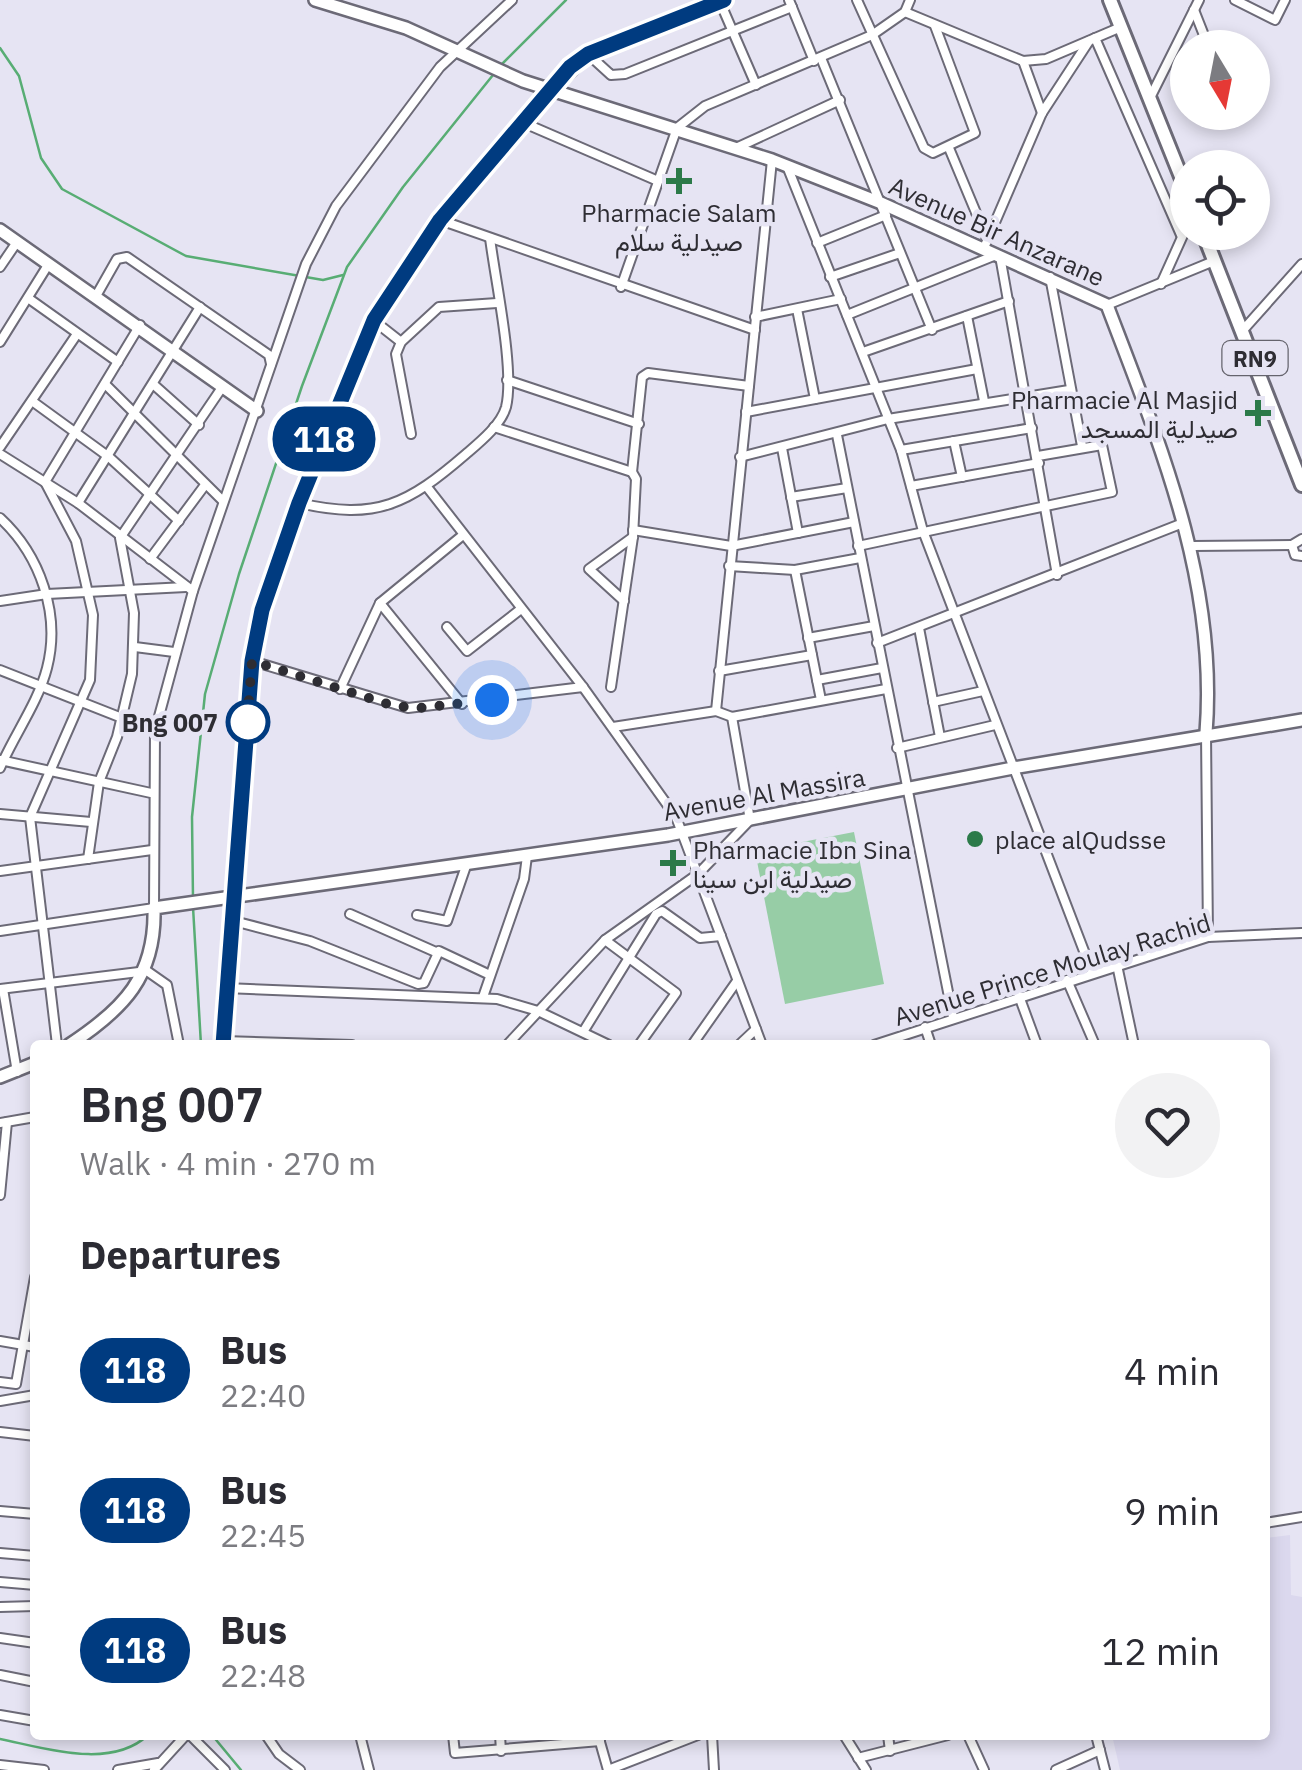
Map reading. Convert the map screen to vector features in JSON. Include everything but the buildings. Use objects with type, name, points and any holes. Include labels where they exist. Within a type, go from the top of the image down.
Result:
[{"type":"main road","points":[[1110,0],[1171,150]]},
{"type":"main road","name":"RN9","points":[[1210,250],[1302,484]]},
{"type":"street","name":"Avenue Bir Anzarane","points":[[315,0],[406,28],[524,80],[772,160],[884,209],[985,244],[999,256],[1107,305],[1193,546],[1210,656],[1206,734],[1208,937]]},
{"type":"street","points":[[75,1040],[128,996],[147,970],[154,943],[155,730],[190,589],[257,411],[306,264],[336,206],[456,50],[512,0]]},
{"type":"street","points":[[857,0],[924,148],[933,153],[975,133],[934,26]]},
{"type":"street","points":[[621,287],[676,128],[704,106],[872,35],[905,12],[910,0]]},
{"type":"street","points":[[1150,98],[1198,0]]},
{"type":"street","points":[[1235,0],[1274,20],[1285,0]]},
{"type":"street","points":[[223,1040],[252,661],[262,610],[299,503],[374,320],[440,220],[552,89],[588,54],[722,1],[756,85]]},
{"type":"street","points":[[588,54],[611,75],[625,74],[734,31],[790,3],[840,100],[932,330]]},
{"type":"street","points":[[1194,10],[1202,30]]},
{"type":"street","points":[[905,12],[1024,61],[1046,58],[1121,27]]},
{"type":"street","points":[[985,244],[1042,113],[1092,40]]},
{"type":"street","points":[[1092,40],[1170,211]]},
{"type":"street","points":[[1024,61],[1042,113]]},
{"type":"street","points":[[736,148],[840,100]]},
{"type":"street","points":[[524,123],[658,181]]},
{"type":"street","points":[[949,148],[985,244]]},
{"type":"street","points":[[716,711],[772,160]]},
{"type":"street","points":[[787,166],[863,352],[872,386],[901,450],[923,531],[1092,972]]},
{"type":"street","points":[[817,243],[884,209]]},
{"type":"street","points":[[440,220],[621,287],[754,330]]},
{"type":"street","points":[[0,230],[257,411]]},
{"type":"street","points":[[299,503],[338,512],[385,508],[426,488],[494,427],[505,410],[507,380],[490,238]]},
{"type":"street","points":[[0,266],[16,242]]},
{"type":"street","points":[[1161,284],[1175,250]]},
{"type":"street","points":[[830,277],[900,253]]},
{"type":"street","points":[[847,315],[999,256],[1039,459],[1057,576]]},
{"type":"street","points":[[96,296],[117,259],[124,257],[268,354],[272,364]]},
{"type":"street","points":[[1107,305],[1214,261]]},
{"type":"street","points":[[1244,330],[1302,264]]},
{"type":"street","points":[[0,342],[48,265]]},
{"type":"street","points":[[1050,277],[1082,446]]},
{"type":"street","points":[[28,298],[118,362]]},
{"type":"street","points":[[755,317],[841,299]]},
{"type":"street","points":[[863,352],[1009,301]]},
{"type":"street","points":[[411,434],[396,354],[401,342],[439,307],[498,303]]},
{"type":"street","points":[[78,502],[200,308]]},
{"type":"street","points":[[798,309],[816,398]]},
{"type":"street","points":[[967,316],[984,401]]},
{"type":"street","points":[[374,320],[401,342]]},
{"type":"street","points":[[45,482],[140,325]]},
{"type":"street","points":[[76,334],[0,450],[78,502],[190,589]]},
{"type":"street","points":[[746,412],[978,369]]},
{"type":"street","points":[[611,687],[633,533],[632,472],[645,374],[749,386]]},
{"type":"street","points":[[507,380],[639,424]]},
{"type":"street","points":[[105,384],[223,501]]},
{"type":"street","points":[[153,384],[199,425]]},
{"type":"street","points":[[88,859],[90,822],[99,782],[122,719],[134,647],[131,590],[120,538],[223,386]]},
{"type":"street","points":[[740,457],[837,436],[888,419],[1070,390]]},
{"type":"street","points":[[32,400],[109,457],[180,521]]},
{"type":"street","points":[[494,427],[632,472]]},
{"type":"street","points":[[901,450],[1032,428]]},
{"type":"street","points":[[837,436],[953,1017]]},
{"type":"street","points":[[954,441],[962,477]]},
{"type":"street","points":[[858,546],[1112,492],[1102,444],[911,486]]},
{"type":"street","points":[[782,448],[798,533]]},
{"type":"street","points":[[45,482],[76,541],[91,592],[94,658],[82,702],[30,817],[56,1040]]},
{"type":"street","points":[[150,559],[204,485]]},
{"type":"street","points":[[426,488],[583,687],[684,832],[760,1040]]},
{"type":"street","points":[[791,497],[847,488]]},
{"type":"street","points":[[0,518],[26,547],[47,594],[50,650],[40,687],[1,763],[152,794]]},
{"type":"street","points":[[624,602],[589,568],[633,533],[731,546],[854,522]]},
{"type":"street","points":[[877,643],[1057,576],[1183,523]]},
{"type":"street","points":[[340,689],[380,603],[463,535]]},
{"type":"street","points":[[1193,546],[1292,545],[1302,540]]},
{"type":"street","points":[[1292,545],[1295,555],[1302,556]]},
{"type":"street","points":[[728,566],[795,570],[860,558]]},
{"type":"street","points":[[795,570],[821,700]]},
{"type":"street","points":[[0,601],[47,594],[190,589]]},
{"type":"street","points":[[380,603],[462,704]]},
{"type":"street","points":[[447,627],[467,651],[521,609]]},
{"type":"street","points":[[808,638],[874,626]]},
{"type":"street","points":[[919,628],[940,737]]},
{"type":"street","points":[[134,647],[174,652]]},
{"type":"street","points":[[719,670],[812,655]]},
{"type":"street","points":[[252,661],[408,708],[583,687]]},
{"type":"street","points":[[817,680],[882,668]]},
{"type":"street","points":[[0,670],[155,730]]},
{"type":"street","points":[[613,727],[716,711],[732,717],[886,689]]},
{"type":"street","points":[[933,702],[984,691]]},
{"type":"street","points":[[511,1040],[604,940],[698,874],[750,820],[732,717]]},
{"type":"street","name":"Avenue Al Massira","points":[[154,908],[684,832],[1012,768],[1302,720]]},
{"type":"street","points":[[897,748],[995,725]]},
{"type":"street","points":[[0,814],[90,822]]},
{"type":"street","points":[[0,872],[152,850]]},
{"type":"street","points":[[483,997],[524,879],[526,856]]},
{"type":"street","points":[[417,915],[447,921],[466,866]]},
{"type":"street","points":[[0,931],[154,908]]},
{"type":"street","points":[[583,1032],[628,957],[662,911],[700,938],[721,936]]},
{"type":"street","points":[[350,914],[490,975]]},
{"type":"street","points":[[230,920],[310,941],[424,983],[448,996]]},
{"type":"street","name":"Avenue Prince Moulay Rachid","points":[[888,1040],[1208,937],[1302,933]]},
{"type":"street","points":[[604,940],[676,993],[643,1040]]},
{"type":"street","points":[[424,983],[438,953]]},
{"type":"street","points":[[1117,964],[1133,1040]]},
{"type":"street","points":[[17,1072],[1,989],[147,970],[167,985],[178,1040]]},
{"type":"street","points":[[1068,980],[1093,1040]]},
{"type":"street","points":[[696,1040],[737,981]]},
{"type":"street","points":[[225,988],[371,997],[483,997],[538,1011],[599,1040]]},
{"type":"street","points":[[1019,996],[1034,1040]]},
{"type":"street","points":[[925,1027],[929,1040]]},
{"type":"street","points":[[744,1040],[756,1029]]},
{"type":"street","points":[[0,1077],[30,1066]]},
{"type":"street","points":[[0,1195],[4,1122],[30,1119]]},
{"type":"street","points":[[0,1382],[16,1384],[30,1303]]},
{"type":"street","points":[[0,1341],[30,1345]]},
{"type":"street","points":[[0,1401],[30,1396]]},
{"type":"street","points":[[0,1432],[30,1435]]},
{"type":"street","points":[[0,1510],[30,1513]]},
{"type":"street","points":[[1270,1522],[1302,1517]]},
{"type":"street","points":[[0,1553],[30,1556]]},
{"type":"street","points":[[0,1582],[30,1584]]},
{"type":"street","points":[[0,1608],[30,1606]]},
{"type":"street","points":[[0,1638],[30,1642]]},
{"type":"street","points":[[0,1674],[30,1681]]},
{"type":"street","points":[[0,1715],[30,1720]]},
{"type":"street","points":[[175,1740],[177,1745]]},
{"type":"street","points":[[118,1770],[156,1766],[182,1740]]},
{"type":"street","points":[[193,1740],[225,1770]]},
{"type":"street","points":[[269,1740],[279,1754],[300,1770]]},
{"type":"street","points":[[361,1740],[368,1770]]},
{"type":"street","points":[[453,1740],[455,1754],[546,1747],[571,1740]]},
{"type":"street","points":[[501,1740],[502,1750]]},
{"type":"street","points":[[546,1740],[546,1747]]},
{"type":"street","points":[[600,1740],[608,1770],[685,1740]]},
{"type":"street","points":[[712,1740],[714,1770]]},
{"type":"street","points":[[847,1740],[866,1770]]},
{"type":"street","points":[[889,1740],[890,1751]]},
{"type":"street","points":[[858,1758],[930,1740]]},
{"type":"street","points":[[970,1740],[984,1770]]},
{"type":"street","points":[[1097,1740],[1105,1770]]},
{"type":"street","points":[[1056,1770],[1100,1750]]},
{"type":"street","points":[[0,1765],[44,1770]]},
{"type":"shaded area","points":[[1290,1535],[1291,1595],[1302,1597],[1302,1770],[1120,1770],[1113,1740],[1270,1740],[1270,1537]]},
{"type":"green space","points":[[854,832],[884,984],[785,1004],[755,851]]},
{"type":"waterway","points":[[501,65],[566,0]]},
{"type":"waterway","points":[[0,48],[19,76],[41,158],[62,189],[186,256],[323,280],[343,275]]},
{"type":"waterway","points":[[193,899],[192,817],[205,694],[239,574],[302,386],[347,267],[403,187],[493,75]]},
{"type":"waterway","points":[[193,907],[201,1040]]},
{"type":"waterway","points":[[0,1739],[77,1754],[116,1752],[141,1740]]},
{"type":"waterway","points":[[216,1740],[241,1770]]},
{"type":"bus line","name":"118","points":[[223,1040],[256,635],[299,503],[374,320],[440,220],[570,67],[588,54],[724,0]]},
{"type":"place","name":"Pharmacie Salam صيدلية سلام","points":[[679,181]]},
{"type":"place","name":"Pharmacie Al Masjid صيدلية المسجد","points":[[1258,413]]},
{"type":"place","name":"Bng 007","points":[[248,722]]},
{"type":"place","name":"place alQudsse","points":[[975,839]]},
{"type":"place","name":"Pharmacie Ibn Sina صيدلية ابن سينا","points":[[673,863]]},
{"type":"route","points":[[248,722],[246,738],[252,661],[394,706],[420,708],[492,700]]}]
